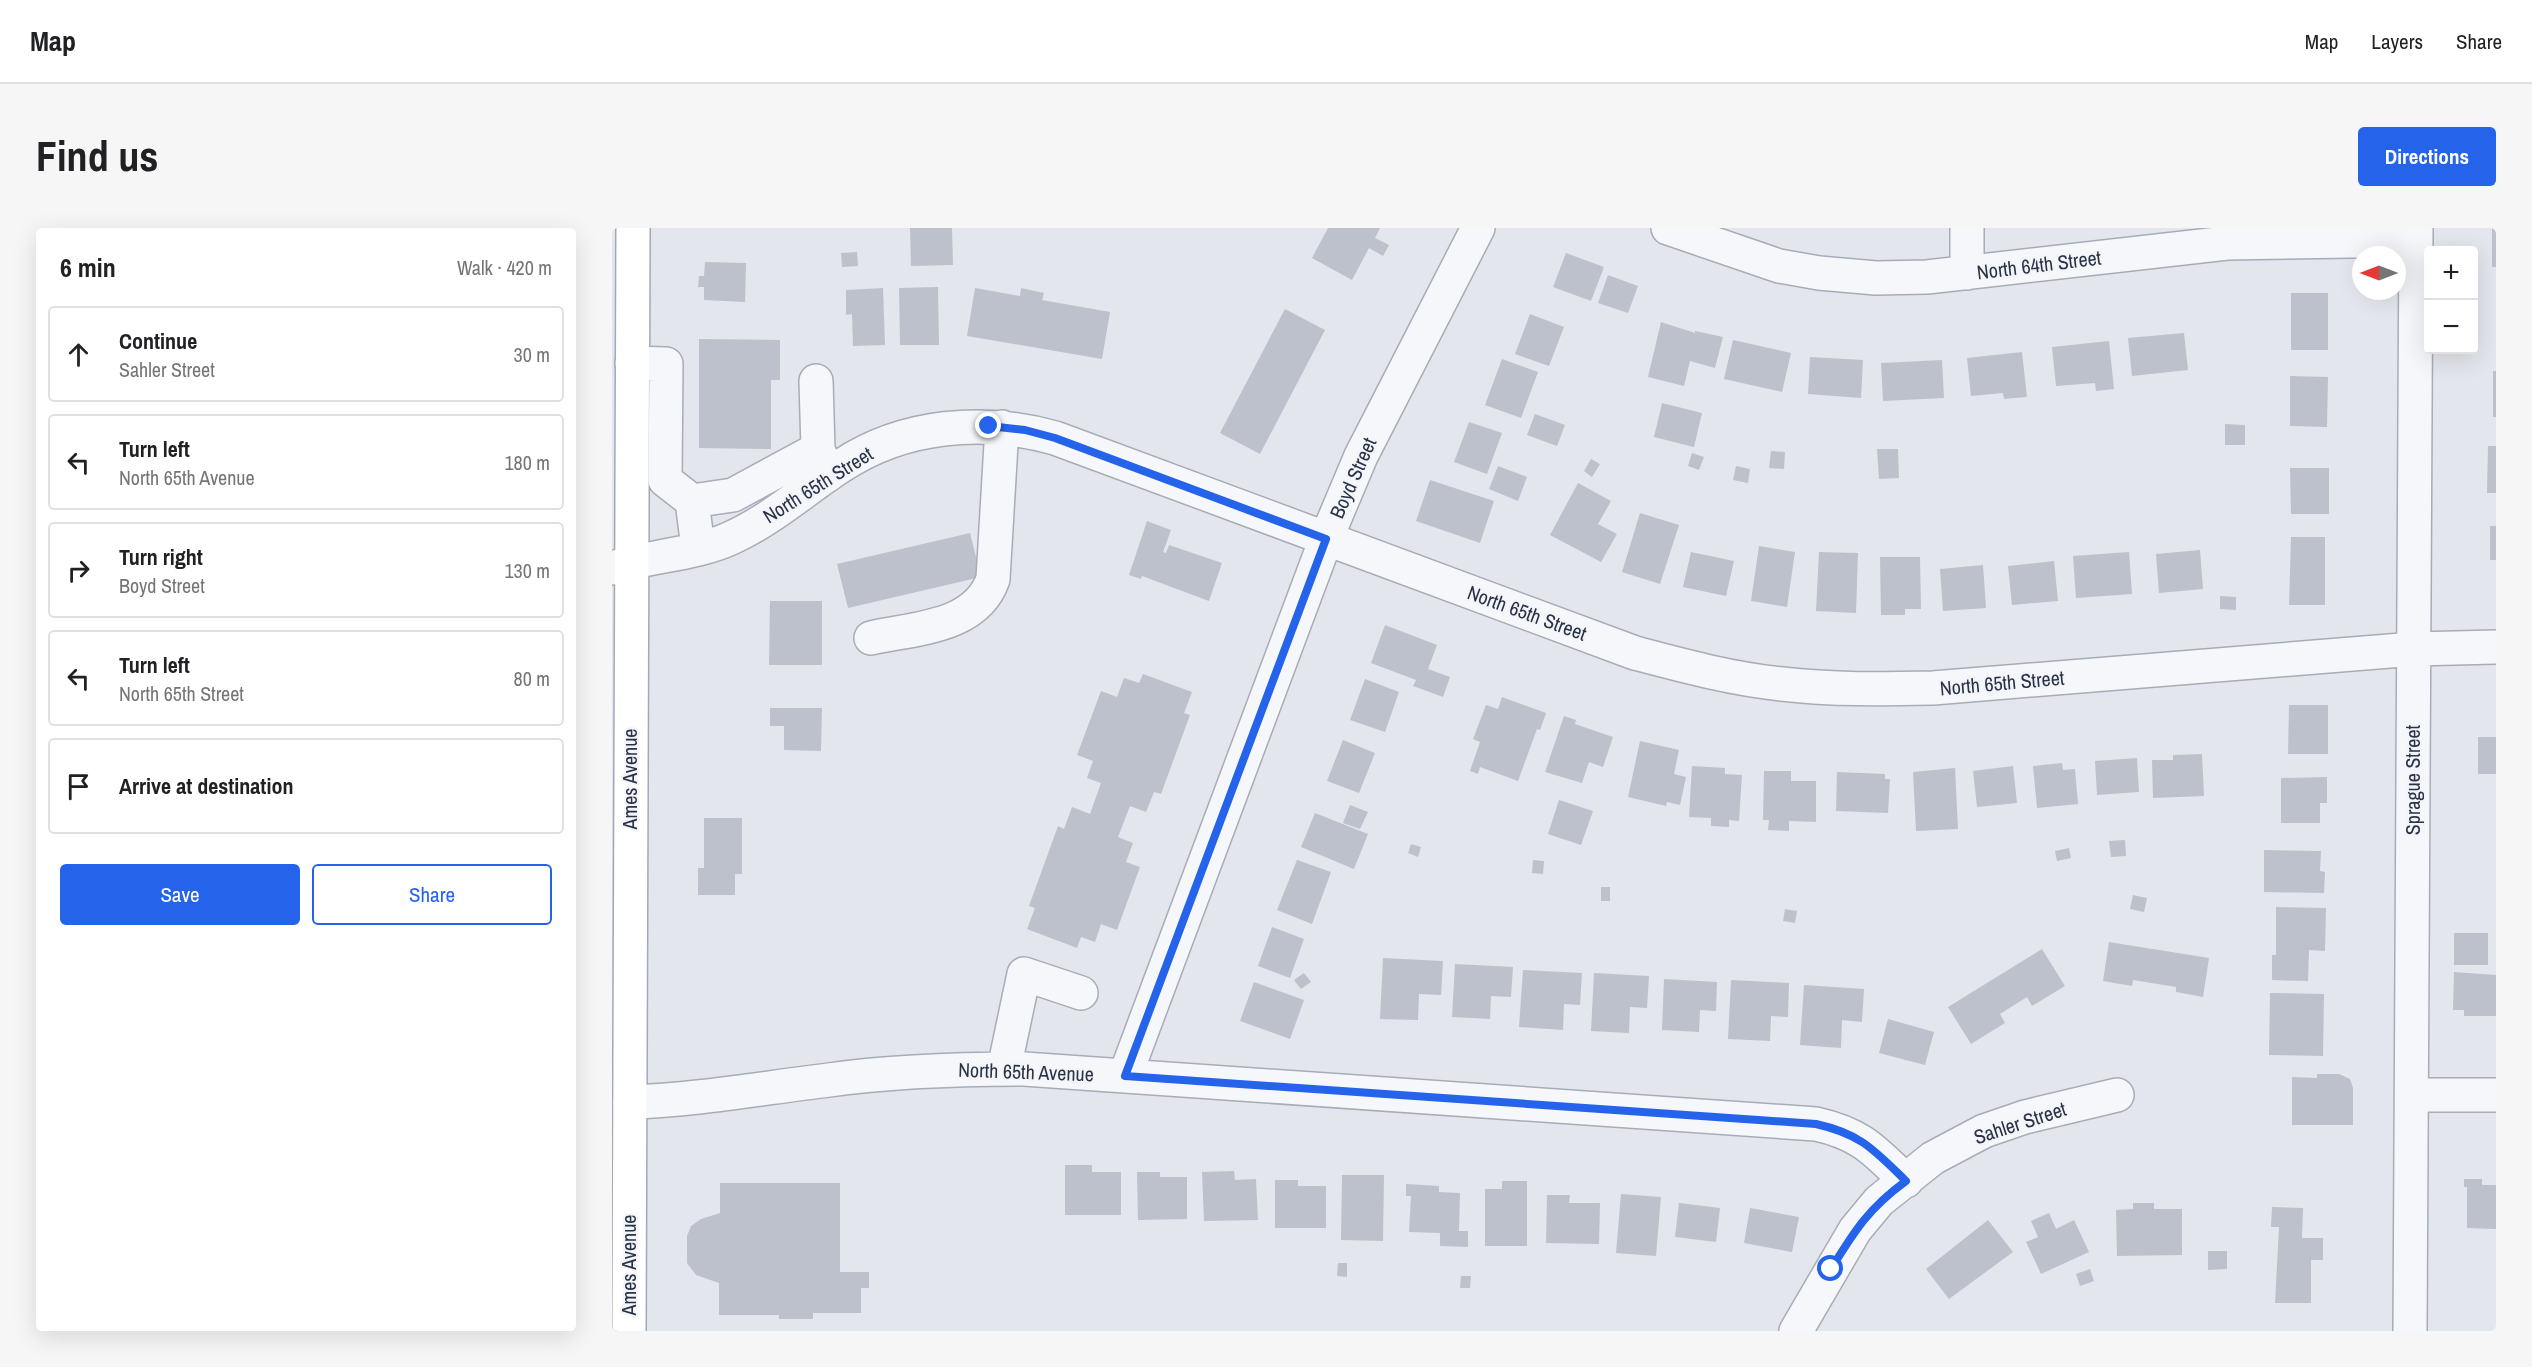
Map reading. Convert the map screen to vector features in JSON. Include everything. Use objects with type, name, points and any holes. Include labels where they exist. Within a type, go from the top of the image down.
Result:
[{"type":"main road","name":"Ames Avenue","points":[[629,1331],[630,1102],[621,565],[631,455],[633,228]]},
{"type":"street","name":"Boyd Street","points":[[1125,1076],[1326,539],[1361,456],[1478,228]]},
{"type":"street","name":"North 64th Street","points":[[1668,228],[1768,263],[1820,273],[1876,278],[1967,273],[2227,243],[2416,234]]},
{"type":"street","points":[[1967,228],[1967,273]]},
{"type":"street","name":"Sprague Street","points":[[2410,1331],[2416,234]]},
{"type":"street","points":[[632,363],[666,364],[665,480],[692,501],[698,548]]},
{"type":"street","points":[[692,501],[733,495],[823,462],[816,381]]},
{"type":"street","points":[[871,638],[960,618],[988,593],[993,579],[1002,427]]},
{"type":"street","name":"North 65th Street","points":[[621,565],[730,539],[766,518],[823,462],[866,452],[917,433],[939,429],[1002,427],[1055,438],[1635,653],[1707,672],[1782,684],[1860,689],[1933,688],[2414,649],[2496,647]]},
{"type":"street","points":[[631,455],[666,456]]},
{"type":"street","points":[[1004,1070],[1024,974],[1081,993]]},
{"type":"street","name":"North 65th Avenue","points":[[630,1102],[685,1100],[831,1079],[959,1069],[1125,1076],[1816,1124],[1839,1129],[1865,1142],[1906,1181]]},
{"type":"street","name":"Sahler Street","points":[[1796,1331],[1855,1230],[1879,1201],[1933,1158],[1984,1131],[2025,1117],[2117,1095]]},
{"type":"street","points":[[2412,1095],[2496,1095]]},
{"type":"building","points":[[910,228],[952,228],[953,265],[911,266]]},
{"type":"building","points":[[1328,228],[1380,228],[1375,238],[1389,245],[1383,256],[1369,248],[1352,280],[1312,258]]},
{"type":"building","points":[[2492,228],[2496,228],[2496,267],[2492,267]]},
{"type":"building","points":[[857,252],[858,266],[842,267],[841,253]]},
{"type":"building","points":[[1566,253],[1604,267],[1591,301],[1553,287]]},
{"type":"building","points":[[705,262],[746,263],[745,302],[704,300],[704,287],[698,287],[699,276],[704,276]]},
{"type":"building","points":[[1608,275],[1638,286],[1628,313],[1598,303]]},
{"type":"building","points":[[938,287],[939,345],[900,345],[899,288]]},
{"type":"building","points":[[883,288],[885,345],[853,346],[852,314],[846,315],[846,290]]},
{"type":"building","points":[[975,288],[1020,296],[1021,288],[1044,293],[1042,300],[1110,312],[1102,359],[967,336]]},
{"type":"building","points":[[2291,293],[2328,293],[2328,350],[2291,350]]},
{"type":"building","points":[[1285,309],[1325,330],[1260,454],[1220,433]]},
{"type":"building","points":[[1530,314],[1564,327],[1549,366],[1515,354]]},
{"type":"building","points":[[1661,322],[1695,333],[1695,331],[1723,337],[1715,368],[1690,361],[1684,386],[1648,377]]},
{"type":"building","points":[[2184,333],[2188,370],[2132,376],[2128,338]]},
{"type":"building","points":[[699,339],[780,340],[780,380],[771,380],[771,449],[699,448]]},
{"type":"building","points":[[1733,340],[1791,353],[1782,392],[1724,379]]},
{"type":"building","points":[[2109,341],[2114,389],[2096,391],[2095,383],[2056,386],[2052,347]]},
{"type":"building","points":[[2022,352],[2027,397],[2004,399],[2003,393],[1971,396],[1967,358]]},
{"type":"building","points":[[1810,357],[1863,360],[1861,398],[1808,394]]},
{"type":"building","points":[[1502,359],[1538,372],[1521,418],[1485,405]]},
{"type":"building","points":[[1942,360],[1944,398],[1883,401],[1881,363]]},
{"type":"building","points":[[2493,371],[2496,371],[2496,417],[2493,417]]},
{"type":"building","points":[[2290,376],[2328,377],[2327,427],[2290,426]]},
{"type":"building","points":[[1662,403],[1702,413],[1694,447],[1654,437]]},
{"type":"building","points":[[1535,414],[1565,425],[1557,446],[1527,435]]},
{"type":"building","points":[[1469,422],[1502,433],[1487,474],[1454,462]]},
{"type":"building","points":[[2225,424],[2245,425],[2245,445],[2225,445]]},
{"type":"building","points":[[2488,446],[2496,446],[2496,493],[2487,493]]},
{"type":"building","points":[[1877,449],[1898,449],[1899,478],[1879,479]]},
{"type":"building","points":[[1771,451],[1785,452],[1784,469],[1769,468]]},
{"type":"building","points":[[1692,453],[1704,457],[1699,470],[1688,466]]},
{"type":"building","points":[[1591,459],[1600,464],[1592,477],[1584,471]]},
{"type":"building","points":[[1498,466],[1527,477],[1518,501],[1489,489]]},
{"type":"building","points":[[1736,466],[1750,469],[1748,483],[1733,480]]},
{"type":"building","points":[[2290,468],[2329,468],[2329,514],[2291,514]]},
{"type":"building","points":[[1430,480],[1494,501],[1480,543],[1416,521]]},
{"type":"building","points":[[1578,483],[1611,501],[1598,524],[1617,534],[1601,562],[1550,535]]},
{"type":"building","points":[[1640,513],[1679,525],[1660,584],[1622,572]]},
{"type":"building","points":[[1147,521],[1171,530],[1163,552],[1166,553],[1169,545],[1222,563],[1209,601],[1142,576],[1141,579],[1129,575]]},
{"type":"building","points":[[2490,526],[2496,526],[2496,560],[2490,560]]},
{"type":"building","points":[[970,533],[981,577],[848,608],[837,564]]},
{"type":"building","points":[[2291,537],[2325,537],[2325,605],[2289,605]]},
{"type":"building","points":[[1759,546],[1795,552],[1787,607],[1751,601]]},
{"type":"building","points":[[2200,550],[2203,589],[2159,593],[2156,554]]},
{"type":"building","points":[[1691,552],[1734,561],[1726,596],[1683,587]]},
{"type":"building","points":[[1819,552],[1858,553],[1856,613],[1816,611]]},
{"type":"building","points":[[2129,552],[2132,594],[2076,598],[2073,556]]},
{"type":"building","points":[[1880,557],[1920,557],[1921,609],[1905,609],[1905,615],[1881,615]]},
{"type":"building","points":[[2054,561],[2058,601],[2012,605],[2008,566]]},
{"type":"building","points":[[1983,565],[1986,608],[1943,611],[1940,569]]},
{"type":"building","points":[[2220,596],[2236,597],[2236,610],[2220,609]]},
{"type":"building","points":[[770,601],[822,601],[822,665],[769,665]]},
{"type":"building","points":[[1385,625],[1437,645],[1428,669],[1450,677],[1443,697],[1413,686],[1416,680],[1371,663]]},
{"type":"building","points":[[1143,674],[1192,692],[1184,713],[1190,715],[1161,794],[1154,792],[1146,812],[1130,806],[1118,837],[1133,843],[1126,862],[1140,867],[1117,930],[1101,924],[1095,942],[1081,937],[1077,948],[1027,929],[1035,908],[1029,906],[1058,826],[1064,829],[1072,807],[1090,814],[1101,783],[1087,778],[1093,761],[1077,755],[1101,691],[1117,697],[1124,678],[1139,683]]},
{"type":"building","points":[[1365,679],[1399,692],[1385,732],[1350,720]]},
{"type":"building","points":[[1502,697],[1546,713],[1540,730],[1537,729],[1518,781],[1480,767],[1478,774],[1470,771],[1480,742],[1473,739],[1486,705],[1498,709]]},
{"type":"building","points":[[2289,705],[2328,705],[2328,754],[2288,754]]},
{"type":"building","points":[[770,708],[822,708],[821,751],[784,750],[784,726],[770,726]]},
{"type":"building","points":[[1564,716],[1576,720],[1575,724],[1613,737],[1603,767],[1589,762],[1582,783],[1545,772]]},
{"type":"building","points":[[2478,737],[2496,737],[2496,774],[2478,774]]},
{"type":"building","points":[[1343,740],[1375,753],[1359,793],[1327,781]]},
{"type":"building","points":[[1640,741],[1679,750],[1674,774],[1686,777],[1680,805],[1667,802],[1666,806],[1628,797]]},
{"type":"building","points":[[2202,754],[2204,796],[2153,798],[2152,760],[2173,760],[2173,755]]},
{"type":"building","points":[[2137,758],[2139,792],[2097,795],[2095,761]]},
{"type":"building","points":[[2062,763],[2063,770],[2075,769],[2078,804],[2037,808],[2033,766]]},
{"type":"building","points":[[1692,766],[1725,768],[1725,774],[1742,775],[1739,821],[1729,820],[1729,827],[1711,826],[1711,818],[1689,817]]},
{"type":"building","points":[[2013,766],[2017,803],[1977,807],[1973,771]]},
{"type":"building","points":[[1955,768],[1958,829],[1916,831],[1913,772]]},
{"type":"building","points":[[1764,771],[1791,771],[1791,781],[1816,781],[1816,822],[1789,821],[1789,831],[1768,830],[1769,820],[1763,820]]},
{"type":"building","points":[[1837,772],[1885,774],[1885,779],[1890,779],[1888,813],[1836,811]]},
{"type":"building","points":[[2327,777],[2327,803],[2320,803],[2320,823],[2281,823],[2281,778]]},
{"type":"building","points":[[1559,800],[1593,811],[1581,845],[1548,834]]},
{"type":"building","points":[[1350,805],[1368,812],[1360,829],[1343,823]]},
{"type":"building","points":[[1315,813],[1368,834],[1354,869],[1301,847]]},
{"type":"building","points":[[704,818],[742,818],[742,874],[735,874],[735,895],[698,895],[698,868],[704,868]]},
{"type":"building","points":[[2125,840],[2126,856],[2111,857],[2109,841]]},
{"type":"building","points":[[1411,844],[1421,847],[1418,857],[1408,853]]},
{"type":"building","points":[[2069,848],[2071,858],[2057,861],[2055,851]]},
{"type":"building","points":[[2264,850],[2321,851],[2320,871],[2325,872],[2324,893],[2264,892]]},
{"type":"building","points":[[1297,860],[1331,872],[1312,924],[1277,910]]},
{"type":"building","points":[[1533,860],[1544,861],[1543,874],[1532,873]]},
{"type":"building","points":[[1601,887],[1610,887],[1610,901],[1601,901]]},
{"type":"building","points":[[2133,895],[2147,898],[2144,912],[2130,909]]},
{"type":"building","points":[[2276,907],[2326,908],[2325,951],[2309,950],[2308,981],[2272,980],[2272,955],[2276,955]]},
{"type":"building","points":[[1785,909],[1797,911],[1795,923],[1783,921]]},
{"type":"building","points":[[1272,927],[1304,939],[1290,978],[1258,966]]},
{"type":"building","points":[[2454,933],[2488,933],[2488,965],[2454,965]]},
{"type":"building","points":[[2109,942],[2209,958],[2203,997],[2176,992],[2176,987],[2133,980],[2132,986],[2103,981]]},
{"type":"building","points":[[2042,949],[2065,986],[2032,1006],[2027,997],[2000,1014],[2005,1023],[1971,1044],[1948,1007]]},
{"type":"building","points":[[1383,958],[1443,961],[1441,995],[1419,994],[1418,1020],[1380,1019]]},
{"type":"building","points":[[1455,964],[1513,967],[1511,997],[1491,996],[1490,1019],[1452,1017]]},
{"type":"building","points":[[1523,970],[1582,973],[1580,1005],[1564,1004],[1563,1030],[1519,1027]]},
{"type":"building","points":[[2454,972],[2496,975],[2496,1016],[2464,1016],[2464,1010],[2453,1010]]},
{"type":"building","points":[[1304,973],[1311,982],[1301,989],[1294,980]]},
{"type":"building","points":[[1594,973],[1649,976],[1647,1008],[1630,1007],[1629,1033],[1591,1031]]},
{"type":"building","points":[[1664,979],[1717,982],[1716,1011],[1700,1010],[1699,1032],[1662,1030]]},
{"type":"building","points":[[1731,980],[1789,983],[1788,1017],[1771,1016],[1770,1041],[1728,1039]]},
{"type":"building","points":[[1254,982],[1304,1000],[1290,1039],[1240,1021]]},
{"type":"building","points":[[1804,985],[1864,989],[1862,1022],[1842,1020],[1841,1048],[1800,1045]]},
{"type":"building","points":[[2270,993],[2324,994],[2323,1056],[2269,1055]]},
{"type":"building","points":[[1888,1019],[1934,1032],[1925,1065],[1879,1053]]},
{"type":"building","points":[[2317,1074],[2339,1074],[2350,1079],[2353,1088],[2353,1125],[2292,1125],[2292,1077],[2317,1078]]},
{"type":"building","points":[[1065,1165],[1092,1165],[1092,1172],[1121,1172],[1121,1215],[1065,1215]]},
{"type":"building","points":[[1234,1171],[1235,1180],[1256,1179],[1258,1220],[1204,1221],[1202,1172]]},
{"type":"building","points":[[1137,1172],[1160,1172],[1160,1177],[1187,1177],[1187,1219],[1138,1220]]},
{"type":"building","points":[[1342,1175],[1384,1175],[1383,1241],[1341,1240]]},
{"type":"building","points":[[2464,1179],[2482,1179],[2482,1185],[2496,1185],[2496,1229],[2467,1228],[2467,1187],[2464,1187]]},
{"type":"building","points":[[1275,1180],[1298,1180],[1298,1186],[1326,1186],[1326,1228],[1275,1228]]},
{"type":"building","points":[[1502,1181],[1527,1181],[1527,1246],[1485,1246],[1485,1189],[1502,1189]]},
{"type":"building","points":[[720,1183],[840,1183],[840,1272],[869,1272],[869,1288],[861,1288],[861,1313],[813,1313],[813,1319],[779,1319],[779,1315],[719,1315],[719,1283],[696,1275],[687,1263],[687,1236],[691,1226],[701,1219],[720,1213]]},
{"type":"building","points":[[1406,1184],[1439,1186],[1439,1192],[1460,1193],[1459,1231],[1468,1231],[1468,1247],[1440,1246],[1440,1233],[1409,1232],[1411,1196],[1406,1196]]},
{"type":"building","points":[[1621,1194],[1661,1197],[1656,1256],[1616,1253]]},
{"type":"building","points":[[1547,1195],[1570,1195],[1569,1203],[1600,1203],[1599,1244],[1546,1243]]},
{"type":"building","points":[[1679,1203],[1720,1208],[1716,1242],[1675,1237]]},
{"type":"building","points":[[2133,1203],[2154,1203],[2154,1209],[2182,1209],[2182,1255],[2117,1256],[2116,1210],[2133,1209]]},
{"type":"building","points":[[2272,1207],[2303,1208],[2302,1238],[2323,1238],[2323,1260],[2311,1260],[2311,1303],[2275,1303],[2279,1227],[2271,1227]]},
{"type":"building","points":[[1750,1208],[1799,1217],[1792,1252],[1744,1243]]},
{"type":"building","points":[[2049,1213],[2056,1229],[2074,1220],[2089,1252],[2041,1274],[2026,1242],[2038,1237],[2031,1221]]},
{"type":"building","points":[[1988,1220],[2013,1252],[1949,1299],[1926,1269]]},
{"type":"building","points":[[2208,1251],[2227,1251],[2227,1269],[2208,1270]]},
{"type":"building","points":[[1338,1263],[1347,1263],[1347,1277],[1337,1276]]},
{"type":"building","points":[[2090,1269],[2094,1281],[2080,1286],[2076,1274]]},
{"type":"building","points":[[1461,1276],[1471,1276],[1470,1288],[1460,1288]]},
{"type":"route","points":[[989,426],[1025,430],[1055,438],[1326,539],[1125,1076],[1816,1124],[1839,1129],[1865,1142],[1906,1181],[1879,1201],[1855,1230],[1831,1269]]}]
